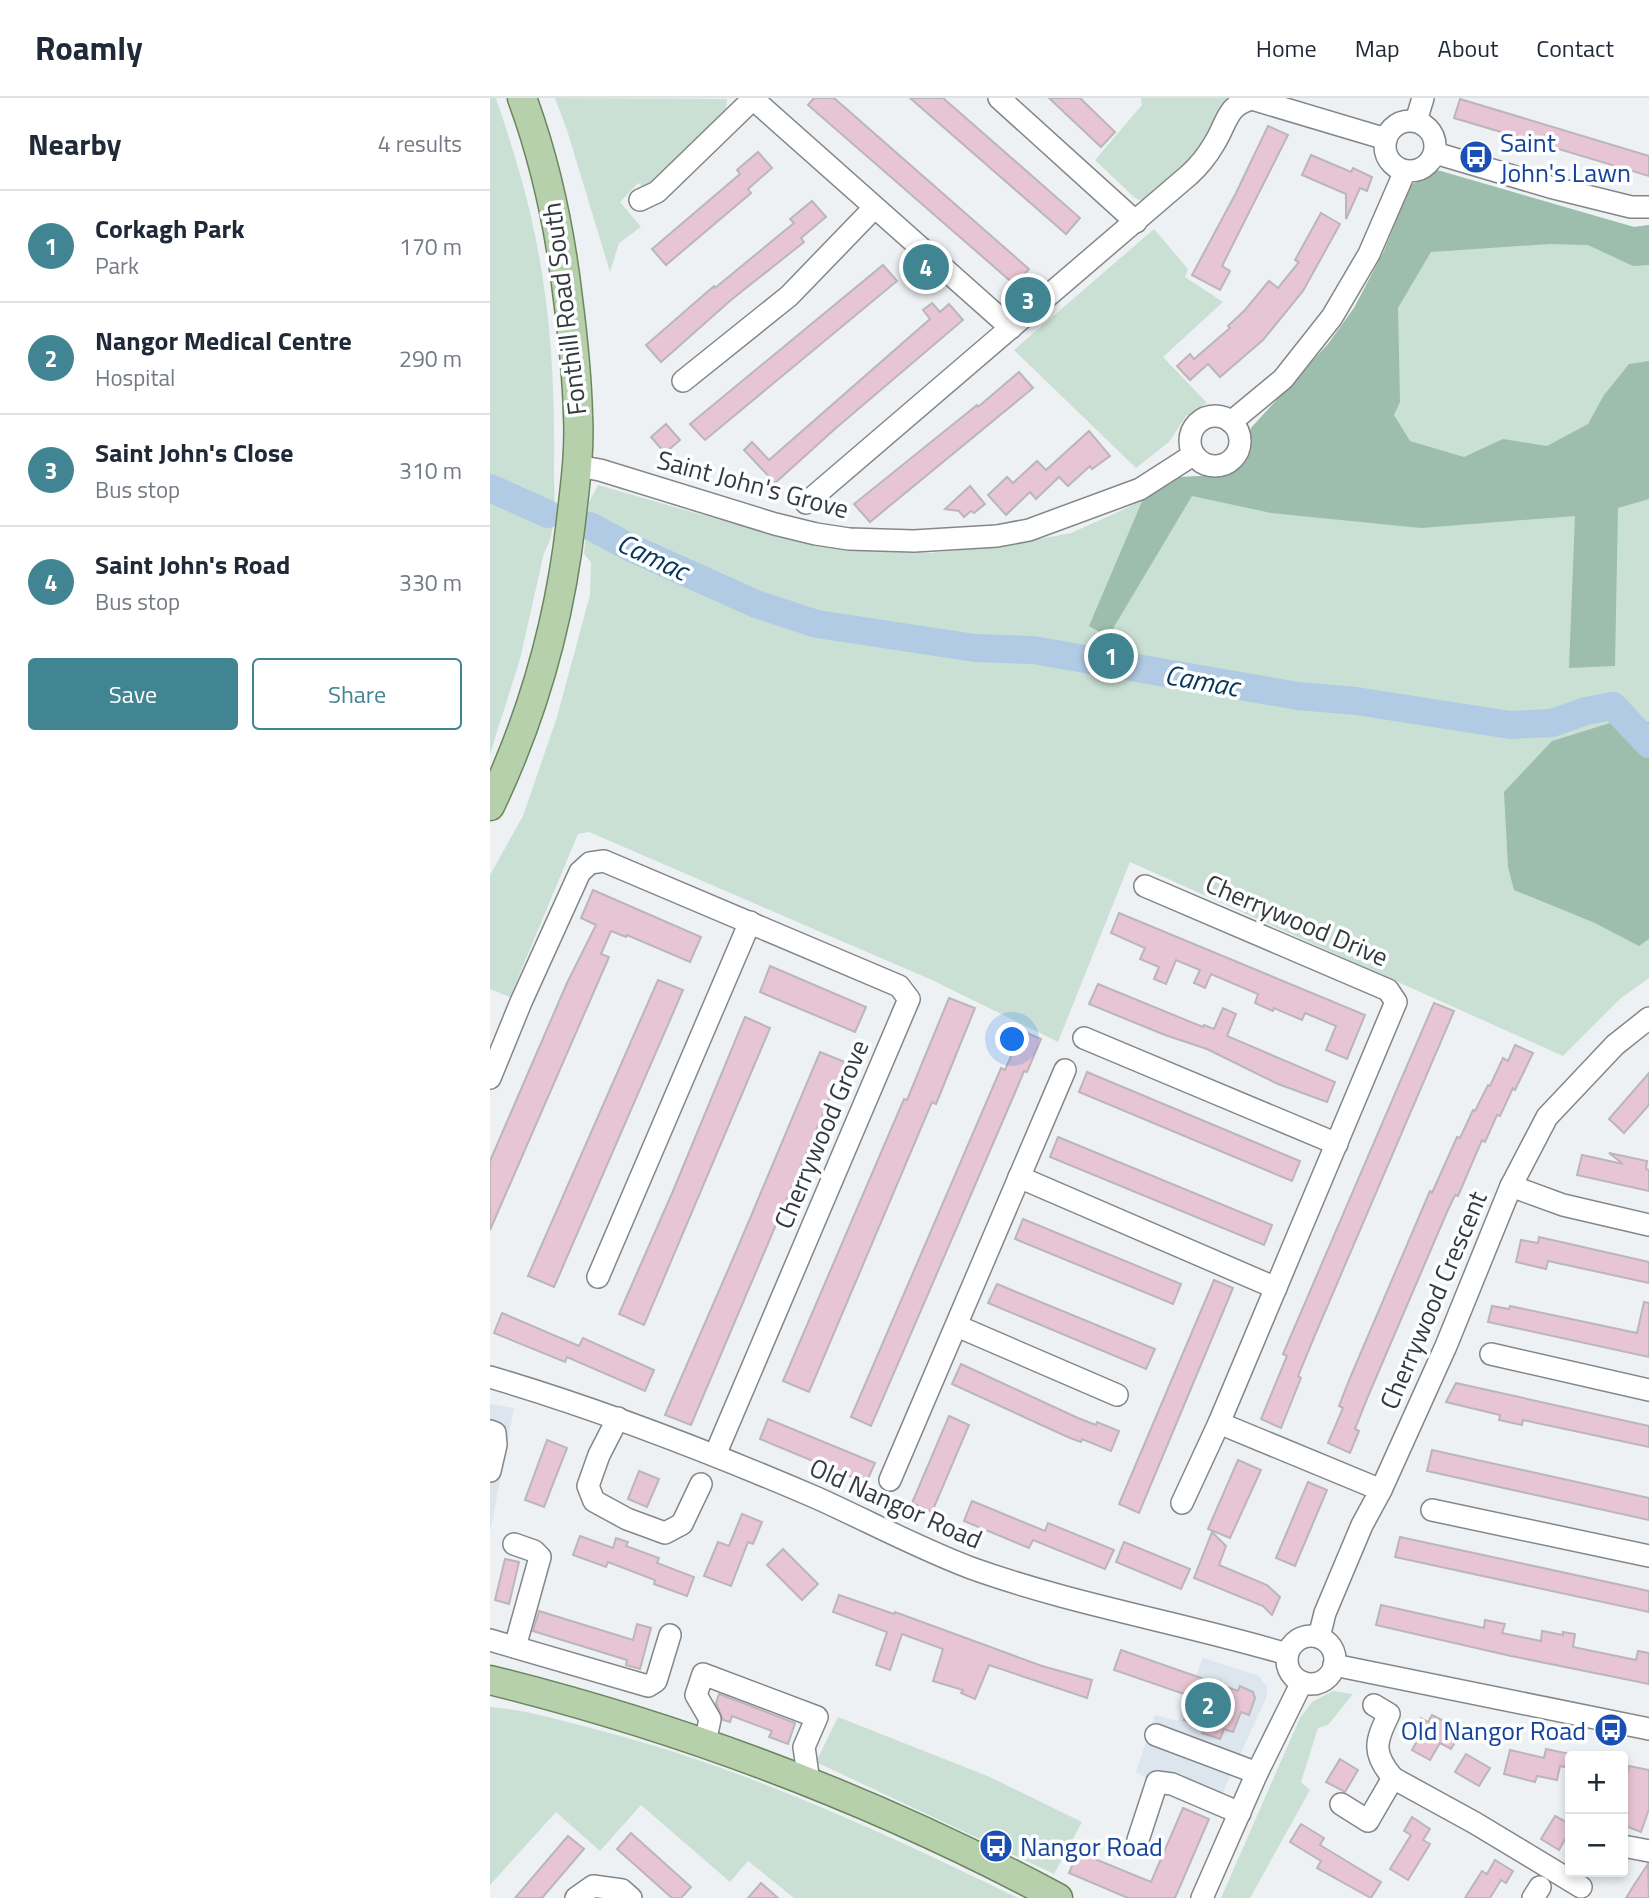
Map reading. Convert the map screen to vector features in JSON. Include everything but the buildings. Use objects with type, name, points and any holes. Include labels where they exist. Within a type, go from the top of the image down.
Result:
[{"type":"main road","name":"Fonthill Road South","points":[[490,806],[510,765],[540,678],[556,620],[578,466],[579,417],[575,348],[563,255],[549,186],[522,98]]},
{"type":"main road","points":[[490,1680],[551,1695],[705,1743],[808,1782],[942,1841],[1058,1898]]},
{"type":"street","points":[[999,98],[1136,222]]},
{"type":"street","points":[[1416,121],[1423,98]]},
{"type":"street","points":[[639,200],[657,192],[752,99],[1010,328]]},
{"type":"street","points":[[806,503],[1202,163],[1215,143],[1228,114],[1239,102],[1252,99],[1386,139]]},
{"type":"street","points":[[1416,121],[1424,124],[1434,136],[1435,153],[1427,165],[1413,171],[1405,171],[1391,162],[1385,147],[1386,139],[1394,126],[1401,122],[1416,121]]},
{"type":"street","points":[[1435,153],[1591,197],[1631,207],[1649,207]]},
{"type":"street","points":[[1231,422],[1283,379],[1332,317],[1369,254],[1405,171]]},
{"type":"street","points":[[683,381],[789,296],[874,208]]},
{"type":"street","points":[[1217,416],[1231,422],[1238,432],[1240,440],[1235,456],[1229,462],[1206,465],[1193,455],[1191,432],[1201,420],[1217,416]]},
{"type":"street","name":"Saint John's Grove","points":[[578,466],[600,470],[816,534],[849,539],[914,541],[997,536],[1029,530],[1140,489],[1193,455]]},
{"type":"street","name":"Cherrywood Grove","points":[[490,1078],[580,872],[590,863],[604,861],[750,922],[899,986],[909,999],[715,1455]]},
{"type":"street","name":"Cherrywood Drive","points":[[1146,886],[1388,990],[1395,1002],[1276,1289],[1182,1503]]},
{"type":"street","points":[[598,1277],[750,922]]},
{"type":"street","name":"Cherrywood Crescent","points":[[1319,1637],[1330,1601],[1362,1525],[1381,1490],[1446,1346],[1511,1186],[1546,1117],[1615,1045],[1649,1018]]},
{"type":"street","points":[[1084,1038],[1337,1144]]},
{"type":"street","points":[[890,1480],[1065,1070]]},
{"type":"street","points":[[1019,1177],[1276,1289]]},
{"type":"street","points":[[1511,1186],[1563,1205],[1649,1225]]},
{"type":"street","points":[[957,1326],[1117,1395]]},
{"type":"street","points":[[1491,1354],[1649,1390]]},
{"type":"street","name":"Old Nangor Road","points":[[490,1377],[618,1418],[715,1455],[971,1567],[1045,1590],[1287,1654]]},
{"type":"street","points":[[618,1418],[599,1455],[588,1486],[594,1500],[627,1519],[666,1533],[682,1524],[701,1484]]},
{"type":"street","points":[[1219,1423],[1381,1490]]},
{"type":"street","points":[[490,1431],[495,1433],[496,1445],[490,1471]]},
{"type":"street","points":[[1432,1510],[1649,1556]]},
{"type":"street","points":[[513,1544],[534,1551],[540,1557],[514,1647]]},
{"type":"street","points":[[490,1640],[648,1686],[656,1681],[670,1635]]},
{"type":"street","points":[[1319,1637],[1331,1646],[1334,1665],[1324,1680],[1310,1684],[1302,1682],[1290,1672],[1287,1654],[1298,1639],[1319,1637]]},
{"type":"street","points":[[1334,1665],[1649,1729]]},
{"type":"street","points":[[705,1743],[710,1719],[696,1695],[703,1674],[817,1717],[804,1747],[808,1782]]},
{"type":"street","points":[[1202,1898],[1257,1773],[1302,1682]]},
{"type":"street","points":[[1374,1705],[1389,1714],[1378,1746],[1380,1762],[1393,1778],[1582,1886]]},
{"type":"street","points":[[1156,1735],[1257,1773]]},
{"type":"street","points":[[1341,1804],[1368,1821],[1393,1778]]},
{"type":"street","points":[[1138,1840],[1157,1782],[1172,1784],[1240,1813]]},
{"type":"street","points":[[1628,1847],[1649,1851]]},
{"type":"street","points":[[576,1898],[593,1886],[622,1890],[631,1898]]},
{"type":"shaded area","points":[[490,1404],[514,1408],[490,1532]]},
{"type":"shaded area","points":[[1203,1658],[1259,1676],[1267,1687],[1267,1696],[1222,1794],[1169,1775],[1147,1778],[1136,1772],[1155,1715],[1178,1721]]},
{"type":"green space","points":[[490,98],[496,98],[519,169],[544,286],[553,377],[555,501],[551,534],[544,553],[520,659],[490,754]]},
{"type":"green space","points":[[555,98],[727,99],[725,115],[655,187],[645,188],[638,183],[620,202],[641,227],[619,243],[610,272],[567,130]]},
{"type":"green space","points":[[1141,98],[1227,98],[1194,154],[1143,202],[1135,198],[1095,160],[1142,105]]},
{"type":"green space","points":[[1437,170],[1634,227],[1649,225],[1649,978],[1621,998],[1563,1056],[1130,862],[1058,1042],[932,980],[589,832],[578,834],[510,997],[490,989],[490,875],[523,816],[557,717],[590,595],[591,562],[584,554],[589,502],[598,485],[833,548],[930,553],[1006,545],[1071,533],[1127,508],[1180,477],[1221,475],[1245,447],[1251,428],[1328,344],[1354,308],[1384,251],[1411,185]]},
{"type":"green space","points":[[1437,170],[1634,227],[1649,225],[1649,265],[1633,266],[1588,245],[1550,244],[1431,252],[1398,308],[1400,402],[1394,415],[1410,441],[1464,457],[1503,439],[1547,446],[1588,424],[1604,395],[1629,364],[1649,361],[1649,499],[1618,508],[1615,666],[1569,668],[1575,516],[1421,528],[1271,513],[1192,496],[1108,637],[1089,626],[1143,499],[1180,477],[1221,475],[1245,447],[1251,428],[1328,344],[1354,308],[1384,251],[1411,185]]},
{"type":"green space","points":[[1154,229],[1188,269],[1185,277],[1223,302],[1163,357],[1207,403],[1186,416],[1169,442],[1136,468],[1014,350]]},
{"type":"green space","points":[[1649,722],[1649,939],[1639,946],[1595,923],[1514,890],[1508,867],[1504,792],[1552,741],[1610,723]]},
{"type":"green space","points":[[1333,1691],[1353,1694],[1328,1725],[1318,1728],[1301,1782],[1310,1790],[1250,1898],[1221,1898],[1300,1718],[1312,1702]]},
{"type":"green space","points":[[490,1707],[568,1722],[649,1744],[757,1781],[863,1825],[1018,1898],[794,1898],[748,1861],[730,1882],[641,1805],[600,1851],[556,1812],[490,1885]]},
{"type":"green space","points":[[838,1717],[990,1777],[1082,1822],[1054,1874],[816,1762]]},
{"type":"waterway","name":"Camac","points":[[490,488],[548,514]]},
{"type":"waterway","name":"Camac","points":[[590,526],[629,547],[756,604],[817,624],[975,648],[1033,650],[1298,696],[1356,701],[1510,725],[1552,723],[1586,711],[1613,706],[1649,744]]},
{"type":"place","name":"Saint John's Lawn","points":[[1476,157]]},
{"type":"place","name":"Saint John's Road","points":[[926,267]]},
{"type":"place","name":"Saint John's Close","points":[[1028,300]]},
{"type":"place","name":"Corkagh Park","points":[[1111,656]]},
{"type":"place","name":"Nangor Medical Centre","points":[[1208,1705]]},
{"type":"place","name":"Old Nangor Road","points":[[1611,1730]]},
{"type":"place","name":"Nangor Road","points":[[996,1846]]}]
